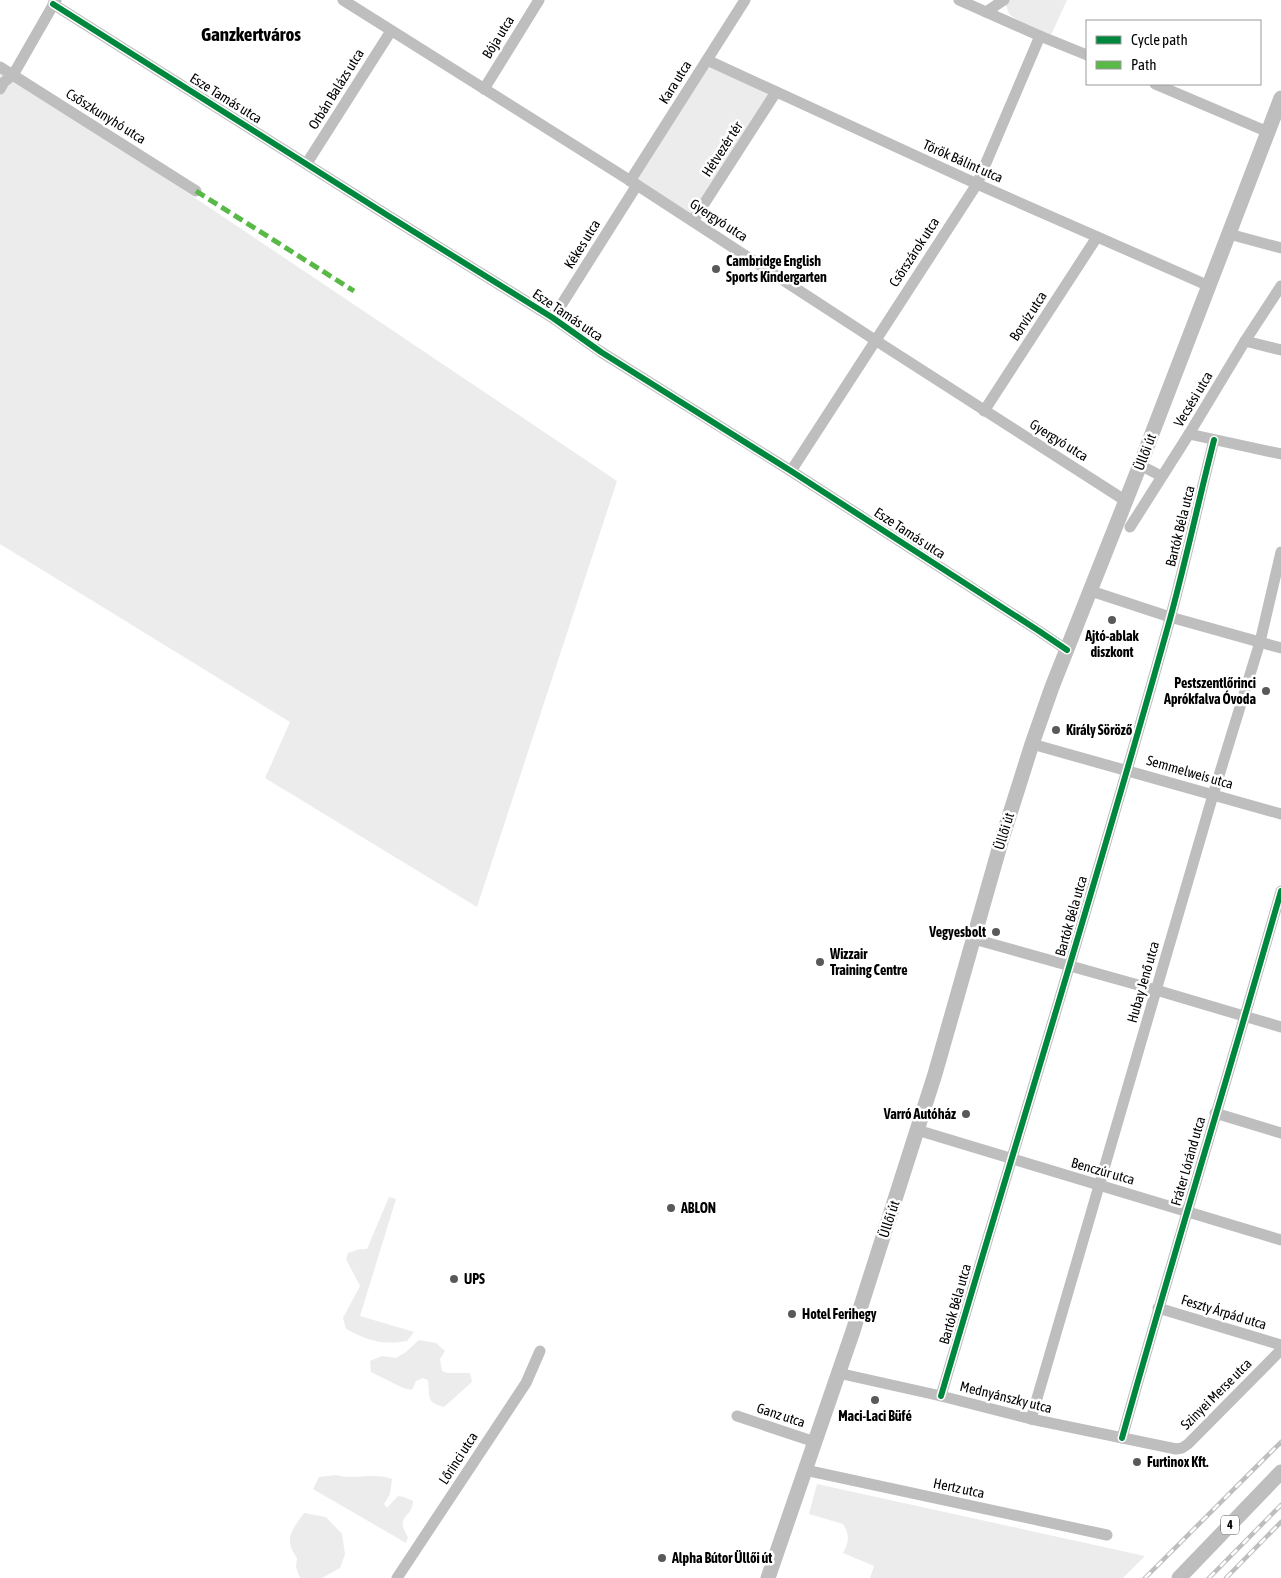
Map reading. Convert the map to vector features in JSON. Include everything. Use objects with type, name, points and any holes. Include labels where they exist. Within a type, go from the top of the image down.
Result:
[{"type":"main road","name":"Üllői út","points":[[768,1578],[871,1276],[917,1130],[1001,842],[1032,744],[1281,98]]},
{"type":"main road","name":"4","points":[[1179,1578],[1281,1472]]},
{"type":"main road","name":"4","points":[[1191,1578],[1281,1484]]},
{"type":"street","name":"Gyergyó utca","points":[[345,0],[634,183],[1126,501]]},
{"type":"street","name":"Bója utca","points":[[484,89],[539,0]]},
{"type":"street","name":"Kara utca","points":[[634,183],[745,0]]},
{"type":"street","points":[[959,0],[1086,55]]},
{"type":"street","points":[[986,12],[990,0]]},
{"type":"street","points":[[986,12],[1004,0]]},
{"type":"street","points":[[0,90],[4,82],[13,75],[54,2]]},
{"type":"street","name":"Esze Tamás utca","points":[[54,2],[387,215],[553,318],[601,352],[791,471],[1067,650]]},
{"type":"street","name":"Orbán Balázs utca","points":[[307,163],[390,30]]},
{"type":"street","name":"Csörszárok utca","points":[[791,471],[976,184],[1040,36]]},
{"type":"street","name":"Török Bálint utca","points":[[707,60],[976,184],[1209,286]]},
{"type":"street","name":"Csőszkunyhó utca","points":[[0,67],[196,191]]},
{"type":"street","points":[[1157,85],[1268,132]]},
{"type":"street","name":"Hétvezér tér","points":[[693,221],[776,92]]},
{"type":"street","name":"Kékes utca","points":[[553,318],[634,183]]},
{"type":"street","points":[[1229,234],[1281,248]]},
{"type":"street","name":"Borvíz utca","points":[[984,411],[1097,237]]},
{"type":"street","name":"Vecsési utca","points":[[1130,527],[1281,286]]},
{"type":"street","points":[[1245,342],[1281,350]]},
{"type":"street","points":[[1189,434],[1281,454]]},
{"type":"street","name":"Bartók Béla utca","points":[[941,1396],[1069,966],[1170,617],[1214,440]]},
{"type":"street","points":[[1140,465],[1161,476]]},
{"type":"street","name":"Hubay Jenő utca","points":[[1031,1419],[1213,795],[1260,642],[1281,552]]},
{"type":"street","points":[[1091,591],[1170,617],[1281,648]]},
{"type":"street","name":"Semmelweis utca","points":[[1032,744],[1281,814]]},
{"type":"street","name":"Fráter Lóránd utca","points":[[1122,1438],[1158,1308],[1281,891]]},
{"type":"street","points":[[974,939],[1281,1027]]},
{"type":"street","points":[[1215,1113],[1281,1133]]},
{"type":"street","name":"Benczúr utca","points":[[917,1130],[1281,1240]]},
{"type":"street","name":"Feszty Árpád utca","points":[[1158,1308],[1281,1345]]},
{"type":"street","name":"Szinyei Merse utca","points":[[1168,1448],[1182,1448],[1188,1444],[1281,1350]]},
{"type":"street","name":"Lőrinci utca","points":[[397,1578],[526,1383],[540,1351]]},
{"type":"street","name":"Mednyánszky utca","points":[[838,1373],[941,1396],[1031,1419],[1168,1448]]},
{"type":"street","name":"Ganz utca","points":[[737,1416],[814,1442]]},
{"type":"street","name":"Hertz utca","points":[[805,1470],[1107,1535]]},
{"type":"shaded area","points":[[1004,0],[1067,0],[1051,35],[1009,14]]},
{"type":"shaded area","points":[[707,60],[776,92],[693,221],[630,181]]},
{"type":"shaded area","points":[[0,67],[617,481],[477,907],[265,778],[290,722],[0,544],[0,95],[11,77],[0,89]]},
{"type":"shaded area","points":[[389,1197],[396,1199],[360,1316],[414,1332],[407,1341],[382,1342],[369,1339],[346,1329],[343,1318],[360,1286],[346,1259],[348,1253],[367,1249]]},
{"type":"shaded area","points":[[419,1340],[436,1343],[445,1351],[440,1359],[442,1371],[448,1373],[470,1373],[472,1382],[444,1407],[434,1403],[430,1398],[428,1380],[423,1378],[416,1381],[412,1390],[403,1388],[371,1372],[370,1361],[382,1356],[396,1358]]},
{"type":"shaded area","points":[[336,1475],[350,1477],[378,1476],[392,1479],[390,1494],[384,1504],[387,1508],[398,1496],[413,1501],[410,1511],[403,1521],[404,1530],[408,1537],[406,1543],[313,1489],[319,1477]]},
{"type":"shaded area","points":[[817,1484],[1145,1556],[1123,1578],[870,1578],[874,1566],[843,1553],[848,1539],[843,1524],[809,1514]]},
{"type":"shaded area","points":[[304,1513],[326,1517],[342,1534],[345,1554],[340,1568],[322,1578],[300,1578],[296,1567],[297,1558],[290,1545],[290,1540],[293,1530]]},
{"type":"railway","points":[[1145,1578],[1281,1442]]},
{"type":"railway","points":[[1209,1578],[1281,1505]]},
{"type":"railway","points":[[1226,1578],[1281,1522]]},
{"type":"marked path","points":[[196,191],[354,291]]},
{"type":"cycle path","points":[[53,4],[553,318],[601,352],[791,471],[1067,650]]},
{"type":"cycle path","points":[[941,1396],[1143,716],[1176,597],[1214,440]]},
{"type":"cycle path","points":[[1122,1438],[1281,891]]},
{"type":"place","name":"Cambridge English Sports Kindergarten","points":[[716,269]]},
{"type":"place","name":"Ajtó-ablak diszkont","points":[[1112,620]]},
{"type":"place","name":"Pestszentlőrinci Aprókfalva Óvoda","points":[[1266,691]]},
{"type":"place","name":"Király Söröző","points":[[1056,730]]},
{"type":"place","name":"Vegyesbolt","points":[[996,932]]},
{"type":"place","name":"Wizzair Training Centre","points":[[820,962]]},
{"type":"place","name":"Varró Autóház","points":[[966,1114]]},
{"type":"place","name":"ABLON","points":[[671,1208]]},
{"type":"place","name":"UPS","points":[[454,1279]]},
{"type":"place","name":"Hotel Ferihegy","points":[[792,1314]]},
{"type":"place","name":"Maci-Laci Büfé","points":[[875,1400]]},
{"type":"place","name":"Furtinox Kft.","points":[[1137,1462]]},
{"type":"place","name":"Alpha Bútor Üllői út","points":[[662,1558]]},
{"type":"district","name":"Ganzkertváros","points":[[251,34]]}]
